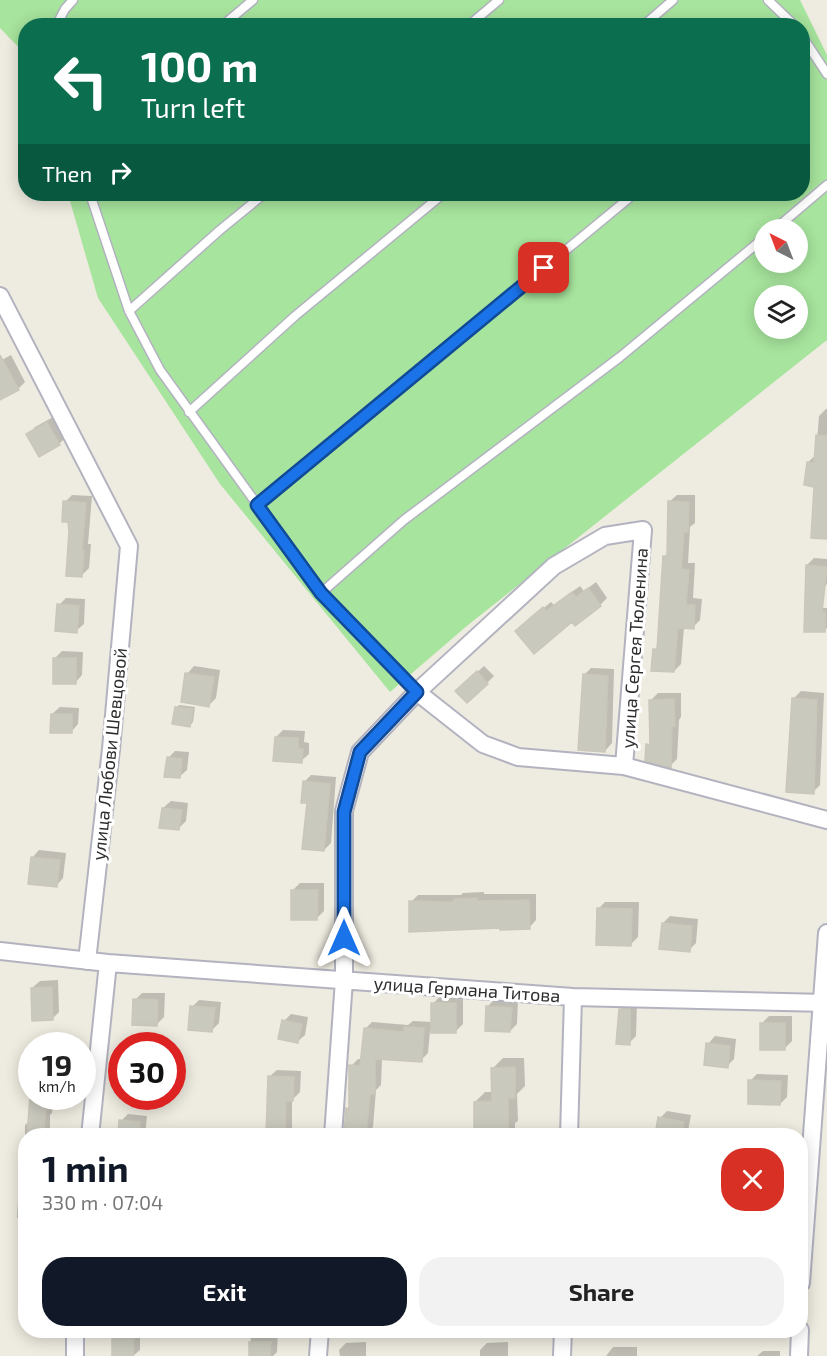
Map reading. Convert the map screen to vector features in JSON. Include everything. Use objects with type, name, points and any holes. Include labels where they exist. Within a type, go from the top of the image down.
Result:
[{"type":"street","name":"улица Любови Шевцовой","points":[[0,296],[129,546],[111,749],[87,961]]},
{"type":"street","name":"улица Сергея Тюленина","points":[[417,692],[554,566],[605,536],[643,530],[624,766]]},
{"type":"street","points":[[334,1128],[344,980],[344,812],[360,752],[417,692],[483,744],[518,757],[624,766],[827,820]]},
{"type":"street","points":[[808,1201],[825,1003],[827,933]]},
{"type":"street","name":"улица Германа Титова","points":[[0,951],[108,963],[573,997],[825,1003]]},
{"type":"street","points":[[91,1128],[108,963]]},
{"type":"street","points":[[569,1128],[573,997]]},
{"type":"street","points":[[75,1338],[75,1356]]},
{"type":"street","points":[[318,1356],[319,1338]]},
{"type":"street","points":[[562,1356],[563,1338]]},
{"type":"street","points":[[799,1356],[800,1338]]},
{"type":"lane","points":[[61,18],[73,0]]},
{"type":"lane","points":[[232,18],[253,0]]},
{"type":"lane","points":[[478,18],[499,0]]},
{"type":"lane","points":[[652,18],[673,0]]},
{"type":"lane","points":[[768,0],[787,18]]},
{"type":"lane","points":[[811,48],[827,74]]},
{"type":"lane","points":[[810,199],[827,185]]},
{"type":"lane","points":[[92,201],[129,311],[160,370],[321,593],[417,692]]},
{"type":"lane","points":[[129,311],[255,201]]},
{"type":"lane","points":[[189,412],[295,316],[434,201]]},
{"type":"lane","points":[[257,505],[626,201]]},
{"type":"lane","points":[[787,219],[808,201]]},
{"type":"lane","points":[[321,593],[404,520],[620,357],[754,246]]},
{"type":"green space","points":[[0,0],[800,0],[809,18],[18,18],[18,47],[0,28]]},
{"type":"green space","points":[[810,20],[827,55],[827,340],[468,625],[390,692],[220,484],[98,298],[70,201],[810,201]]},
{"type":"building","points":[[0,355],[19,390],[0,400]]},
{"type":"building","points":[[47,422],[60,445],[39,457],[26,434]]},
{"type":"building","points":[[816,435],[827,436],[827,539],[811,538],[814,487],[804,485],[807,462],[814,463]]},
{"type":"building","points":[[63,501],[86,503],[82,577],[66,576],[69,531],[68,522],[62,522]]},
{"type":"building","points":[[668,501],[689,502],[688,532],[684,532],[681,569],[689,570],[686,605],[695,605],[694,629],[678,628],[674,672],[651,671],[653,649],[657,650],[663,556],[667,556]]},
{"type":"building","points":[[806,565],[827,567],[822,612],[825,612],[825,632],[804,632]]},
{"type":"building","points":[[588,588],[601,606],[575,626],[572,622],[534,654],[515,631],[543,607],[546,611],[572,592],[576,597]]},
{"type":"building","points":[[57,604],[79,606],[77,633],[55,631]]},
{"type":"building","points":[[53,658],[76,658],[76,684],[53,684]]},
{"type":"building","points":[[477,671],[488,684],[467,703],[455,691]]},
{"type":"building","points":[[185,673],[214,677],[209,707],[181,702]]},
{"type":"building","points":[[583,674],[608,676],[605,752],[578,750]]},
{"type":"building","points":[[792,698],[817,700],[814,794],[786,792]]},
{"type":"building","points":[[674,699],[675,726],[672,726],[671,768],[645,761],[646,744],[650,745],[649,700]]},
{"type":"building","points":[[175,707],[193,709],[190,727],[172,724]]},
{"type":"building","points":[[51,714],[72,714],[72,733],[50,733]]},
{"type":"building","points":[[275,737],[298,738],[298,749],[303,749],[302,763],[273,761]]},
{"type":"building","points":[[167,757],[182,759],[180,778],[164,777]]},
{"type":"building","points":[[303,781],[330,784],[324,851],[302,849],[307,803],[301,803]]},
{"type":"building","points":[[162,808],[182,810],[179,830],[159,828]]},
{"type":"building","points":[[31,857],[60,860],[57,887],[28,884]]},
{"type":"building","points":[[291,890],[318,890],[317,920],[291,920]]},
{"type":"building","points":[[477,898],[477,901],[529,900],[530,929],[409,932],[409,901],[454,902],[454,899]]},
{"type":"building","points":[[597,908],[632,909],[631,946],[596,945]]},
{"type":"building","points":[[662,923],[692,926],[690,952],[659,949]]},
{"type":"building","points":[[52,987],[53,1020],[32,1021],[31,988]]},
{"type":"building","points":[[133,999],[158,1000],[157,1026],[132,1025]]},
{"type":"building","points":[[431,1003],[456,1003],[456,1033],[431,1033]]},
{"type":"building","points":[[190,1006],[215,1008],[212,1032],[188,1030]]},
{"type":"building","points":[[486,1006],[512,1008],[510,1032],[485,1031]]},
{"type":"building","points":[[619,1009],[630,1009],[630,1045],[616,1044]]},
{"type":"building","points":[[282,1020],[302,1024],[298,1043],[278,1039]]},
{"type":"building","points":[[760,1023],[785,1023],[785,1050],[760,1050]]},
{"type":"building","points":[[404,1027],[424,1028],[422,1062],[375,1059],[375,1094],[370,1094],[367,1128],[344,1128],[346,1108],[349,1109],[349,1065],[360,1066],[364,1028],[404,1032]]},
{"type":"building","points":[[706,1043],[730,1046],[728,1068],[704,1065]]},
{"type":"building","points":[[515,1067],[515,1098],[508,1098],[508,1128],[474,1128],[474,1102],[492,1101],[491,1068]]},
{"type":"building","points":[[268,1076],[294,1077],[293,1101],[286,1101],[285,1128],[266,1128]]},
{"type":"building","points":[[748,1080],[781,1081],[780,1105],[748,1104]]},
{"type":"building","points":[[29,1110],[46,1110],[44,1128],[28,1128]]},
{"type":"building","points":[[658,1117],[684,1122],[683,1128],[656,1128]]},
{"type":"building","points":[[119,1120],[140,1122],[140,1128],[118,1128]]},
{"type":"building","points":[[112,1338],[134,1338],[133,1356],[112,1356]]},
{"type":"building","points":[[249,1342],[271,1342],[270,1356],[249,1356]]},
{"type":"route","points":[[344,938],[344,812],[360,752],[417,692],[321,593],[257,505],[544,268]]}]
